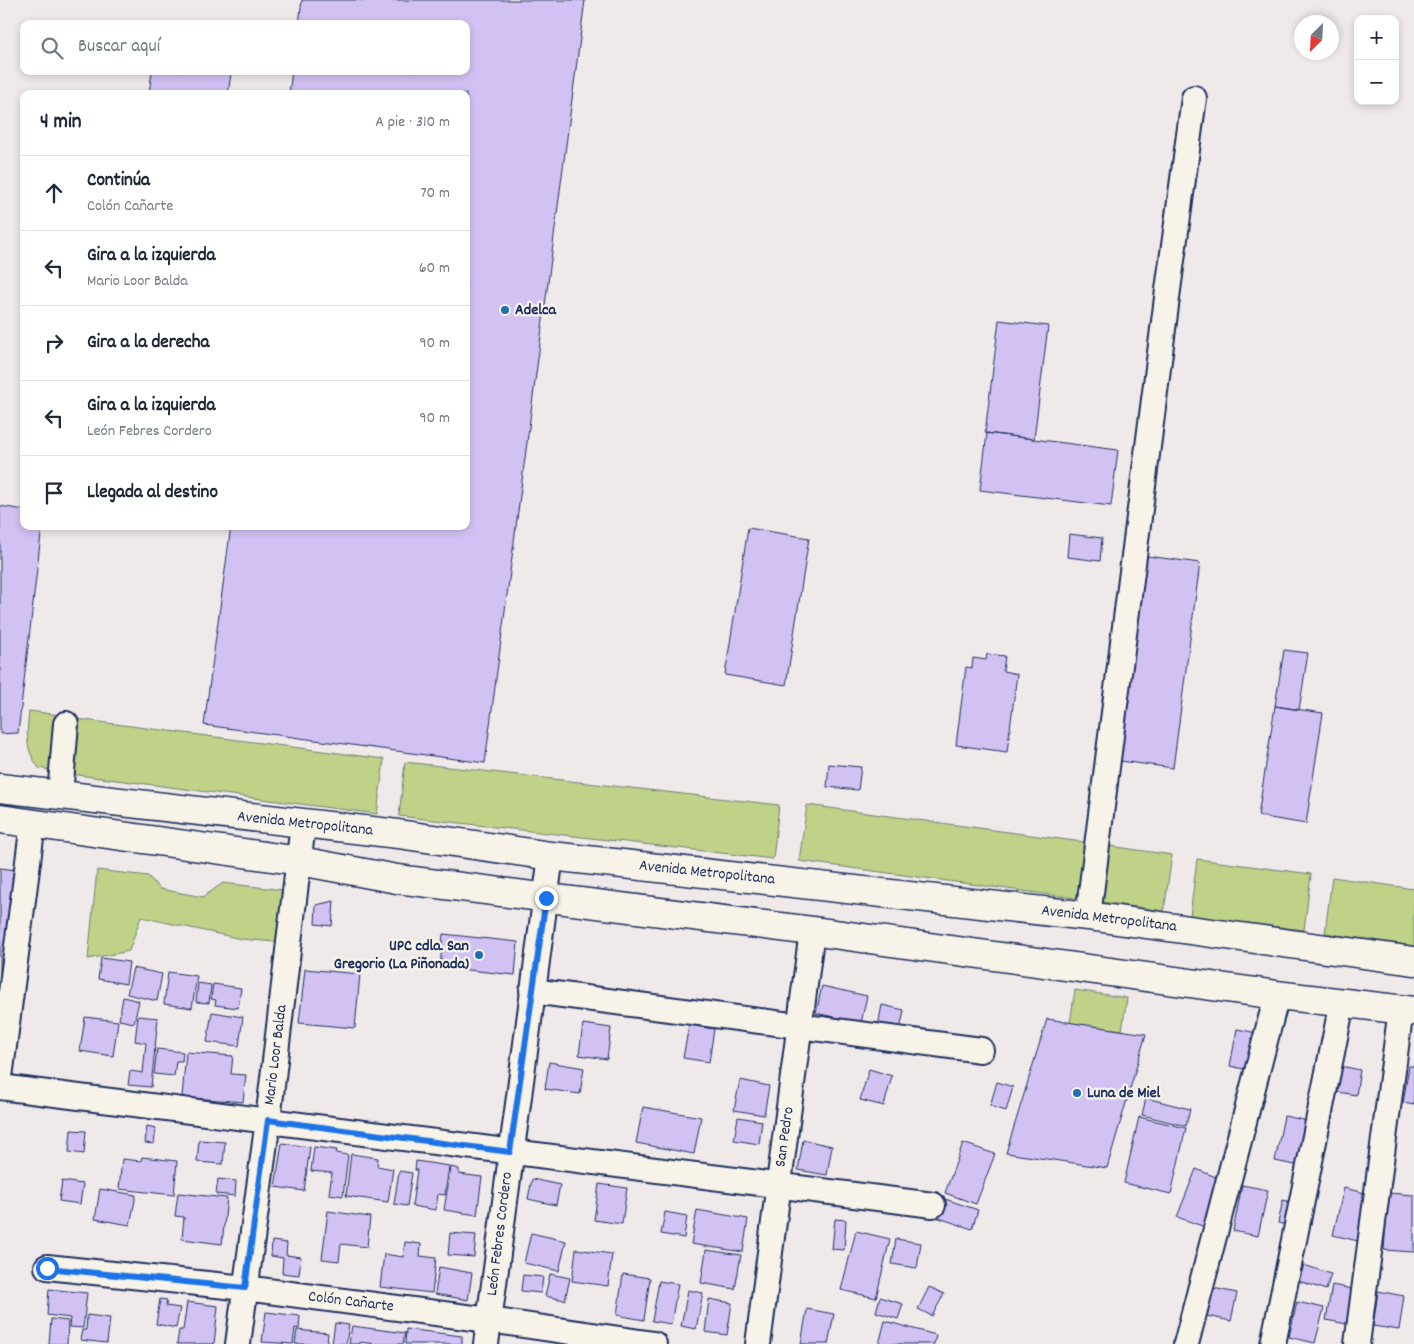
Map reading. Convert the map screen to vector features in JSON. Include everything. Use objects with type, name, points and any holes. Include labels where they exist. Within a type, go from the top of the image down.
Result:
[{"type":"highway","name":"Avenida Metropolitana","points":[[0,788],[398,834],[551,856],[1088,916],[1414,961]]},
{"type":"highway","points":[[0,819],[300,861],[397,878],[812,931],[1276,995],[1407,1010]]},
{"type":"street","points":[[1088,916],[1194,98]]},
{"type":"street","points":[[60,796],[66,724]]},
{"type":"street","points":[[0,1077],[33,823]]},
{"type":"street","name":"Mario Loor Balda","points":[[238,1344],[268,1120],[303,824]]},
{"type":"street","name":"León Febres Cordero","points":[[486,1344],[510,1152],[551,856]]},
{"type":"street","name":"San Pedro","points":[[758,1344],[812,931]]},
{"type":"street","points":[[532,991],[981,1050]]},
{"type":"street","points":[[1186,1344],[1276,995]]},
{"type":"street","points":[[1273,1344],[1342,1003]]},
{"type":"street","points":[[1357,1344],[1407,1010]]},
{"type":"street","points":[[0,1087],[933,1205]]},
{"type":"street","name":"Colón Cañarte","points":[[47,1268],[245,1288],[654,1344]]},
{"type":"green space","points":[[29,711],[60,715],[53,771],[39,768],[31,754],[27,734]]},
{"type":"green space","points":[[77,719],[384,759],[377,814],[70,774]]},
{"type":"green space","points":[[405,762],[779,805],[773,859],[399,816]]},
{"type":"green space","points":[[807,805],[1090,843],[1082,899],[799,861]]},
{"type":"green space","points":[[1110,846],[1172,855],[1164,911],[1102,902]]},
{"type":"green space","points":[[1197,859],[1311,874],[1304,930],[1190,916]]},
{"type":"green space","points":[[97,870],[148,876],[160,889],[203,897],[223,883],[284,890],[275,942],[241,939],[141,917],[129,951],[88,959]]},
{"type":"green space","points":[[1332,877],[1414,889],[1414,946],[1325,933]]},
{"type":"green space","points":[[1075,990],[1127,998],[1122,1030],[1070,1023]]},
{"type":"building","name":"Adelca","points":[[302,0],[585,0],[485,763],[204,725],[230,530],[470,530],[470,90],[290,90],[291,75],[470,75],[470,20],[300,20]]},
{"type":"building","points":[[151,75],[231,75],[229,90],[150,90]]},
{"type":"building","points":[[999,320],[1048,326],[1034,439],[985,433]]},
{"type":"building","points":[[987,433],[1118,450],[1111,506],[980,490]]},
{"type":"building","points":[[0,506],[20,509],[20,530],[42,530],[18,733],[0,734]]},
{"type":"building","points":[[748,528],[809,538],[786,685],[725,675]]},
{"type":"building","points":[[1069,534],[1102,538],[1100,561],[1067,557]]},
{"type":"building","points":[[1147,556],[1200,563],[1173,768],[1120,761]]},
{"type":"building","points":[[1284,650],[1308,653],[1299,710],[1275,706]]},
{"type":"building","points":[[987,654],[1005,656],[1003,671],[1017,674],[1007,752],[956,745],[966,667],[972,668],[973,658],[986,660]]},
{"type":"building","points":[[1275,706],[1323,713],[1306,824],[1258,816]]},
{"type":"building","points":[[829,764],[861,767],[858,790],[827,787]]},
{"type":"building","points":[[0,868],[17,870],[0,987]]},
{"type":"building","points":[[334,901],[332,926],[315,924],[316,905]]},
{"type":"building","name":"UPC cdla. San Gregorio (La Piñonada)","points":[[443,934],[518,942],[515,975],[440,967]]},
{"type":"building","points":[[101,958],[129,962],[126,984],[98,979]]},
{"type":"building","points":[[133,968],[162,974],[157,1001],[127,994]]},
{"type":"building","points":[[305,969],[360,974],[355,1028],[299,1023]]},
{"type":"building","points":[[168,972],[197,976],[192,1008],[164,1004]]},
{"type":"building","points":[[198,983],[211,985],[209,1003],[196,1002]]},
{"type":"building","points":[[213,984],[241,988],[238,1008],[215,1005],[216,1000],[211,999]]},
{"type":"building","points":[[822,986],[867,996],[861,1023],[816,1013]]},
{"type":"building","points":[[123,997],[139,1001],[134,1023],[119,1020]]},
{"type":"building","points":[[882,1005],[904,1010],[899,1035],[877,1031]]},
{"type":"building","points":[[212,1012],[243,1017],[239,1046],[207,1042]]},
{"type":"building","points":[[138,1016],[158,1018],[151,1087],[128,1085],[130,1071],[143,1073],[146,1043],[135,1041]]},
{"type":"building","points":[[85,1017],[118,1021],[113,1056],[80,1051]]},
{"type":"building","name":"Luna de Miel","points":[[1047,1019],[1146,1034],[1107,1168],[1006,1153]]},
{"type":"building","points":[[583,1024],[611,1028],[607,1059],[579,1055]]},
{"type":"building","points":[[689,1025],[714,1029],[709,1062],[683,1058]]},
{"type":"building","points":[[1237,1029],[1262,1034],[1248,1070],[1230,1066]]},
{"type":"building","points":[[157,1049],[183,1052],[182,1061],[176,1061],[174,1076],[154,1074]]},
{"type":"building","points":[[186,1052],[233,1056],[231,1074],[246,1075],[243,1102],[182,1097]]},
{"type":"building","points":[[549,1062],[584,1068],[580,1094],[545,1089]]},
{"type":"building","points":[[1336,1065],[1360,1070],[1356,1095],[1332,1091]]},
{"type":"building","points":[[1409,1066],[1414,1066],[1414,1105],[1403,1103]]},
{"type":"building","points":[[869,1069],[892,1076],[884,1106],[860,1100]]},
{"type":"building","points":[[740,1080],[769,1086],[764,1115],[734,1110]]},
{"type":"building","points":[[997,1082],[1013,1087],[1006,1111],[990,1106]]},
{"type":"building","points":[[1146,1098],[1190,1109],[1186,1126],[1142,1115]]},
{"type":"building","points":[[643,1107],[701,1117],[694,1154],[636,1143]]},
{"type":"building","points":[[1284,1116],[1309,1121],[1300,1166],[1275,1161]]},
{"type":"building","points":[[738,1117],[762,1121],[759,1144],[734,1140]]},
{"type":"building","points":[[1139,1117],[1186,1128],[1171,1194],[1124,1183]]},
{"type":"building","points":[[147,1126],[156,1128],[154,1144],[145,1143]]},
{"type":"building","points":[[71,1130],[86,1131],[84,1154],[69,1152]]},
{"type":"building","points":[[199,1140],[225,1142],[223,1164],[197,1162]]},
{"type":"building","points":[[803,1140],[832,1146],[827,1175],[798,1170]]},
{"type":"building","points":[[282,1143],[310,1147],[304,1191],[275,1187]]},
{"type":"building","points":[[963,1143],[995,1154],[976,1204],[945,1193]]},
{"type":"building","points":[[314,1147],[337,1150],[336,1153],[348,1155],[343,1196],[329,1194],[332,1173],[311,1171]]},
{"type":"building","points":[[351,1154],[378,1158],[377,1166],[393,1169],[388,1202],[346,1196]]},
{"type":"building","points":[[142,1157],[177,1161],[174,1195],[119,1189],[122,1159],[141,1161]]},
{"type":"building","points":[[416,1161],[449,1166],[445,1195],[438,1194],[436,1210],[412,1206],[417,1170],[415,1170]]},
{"type":"building","points":[[451,1167],[459,1169],[459,1174],[482,1177],[477,1215],[444,1210]]},
{"type":"building","points":[[1196,1169],[1223,1180],[1205,1227],[1177,1217]]},
{"type":"building","points":[[399,1171],[412,1173],[407,1206],[394,1204]]},
{"type":"building","points":[[218,1179],[236,1181],[235,1196],[216,1194]]},
{"type":"building","points":[[532,1179],[560,1185],[556,1205],[528,1199]]},
{"type":"building","points":[[62,1181],[83,1184],[80,1204],[59,1201]]},
{"type":"building","points":[[599,1184],[627,1188],[622,1224],[594,1220]]},
{"type":"building","points":[[1242,1185],[1268,1190],[1258,1236],[1233,1231]]},
{"type":"building","points":[[1344,1188],[1373,1195],[1362,1242],[1333,1235]]},
{"type":"building","points":[[100,1189],[136,1195],[130,1225],[95,1219]]},
{"type":"building","points":[[178,1193],[227,1198],[222,1244],[182,1239],[184,1217],[175,1216]]},
{"type":"building","points":[[1388,1193],[1414,1195],[1414,1252],[1384,1250]]},
{"type":"building","points":[[942,1198],[978,1210],[972,1229],[936,1217]]},
{"type":"building","points":[[1283,1200],[1299,1204],[1294,1227],[1278,1223]]},
{"type":"building","points":[[697,1210],[748,1219],[743,1252],[691,1244]]},
{"type":"building","points":[[328,1211],[370,1217],[367,1247],[341,1244],[339,1261],[322,1259]]},
{"type":"building","points":[[665,1212],[687,1216],[684,1238],[661,1234]]},
{"type":"building","points":[[835,1219],[846,1220],[844,1250],[832,1249]]},
{"type":"building","points":[[856,1231],[890,1239],[876,1298],[841,1290]]},
{"type":"building","points":[[450,1233],[476,1235],[474,1257],[448,1255]]},
{"type":"building","points":[[531,1233],[566,1241],[559,1271],[524,1263]]},
{"type":"building","points":[[896,1239],[921,1243],[917,1268],[892,1264]]},
{"type":"building","points":[[272,1241],[287,1243],[286,1255],[301,1257],[299,1275],[282,1273],[283,1258],[271,1256]]},
{"type":"building","points":[[405,1242],[421,1244],[420,1256],[436,1258],[432,1293],[380,1287],[384,1254],[403,1257]]},
{"type":"building","points":[[576,1249],[612,1254],[608,1286],[572,1281]]},
{"type":"building","points":[[706,1250],[741,1255],[735,1289],[701,1283]]},
{"type":"building","points":[[1304,1265],[1331,1274],[1326,1290],[1299,1281]]},
{"type":"building","points":[[439,1267],[472,1273],[468,1300],[435,1294]]},
{"type":"building","points":[[550,1274],[570,1278],[565,1300],[545,1296]]},
{"type":"building","points":[[623,1274],[650,1278],[644,1320],[617,1315]]},
{"type":"building","points":[[523,1275],[543,1277],[541,1293],[521,1291]]},
{"type":"building","points":[[659,1281],[678,1284],[671,1324],[652,1321]]},
{"type":"building","points":[[1332,1285],[1358,1290],[1352,1325],[1326,1320]]},
{"type":"building","points":[[929,1287],[944,1294],[932,1316],[918,1309]]},
{"type":"building","points":[[1213,1288],[1237,1293],[1231,1321],[1207,1316]]},
{"type":"building","points":[[49,1289],[87,1293],[83,1328],[69,1327],[70,1318],[47,1315]]},
{"type":"building","points":[[688,1290],[703,1293],[696,1329],[681,1326]]},
{"type":"building","points":[[1378,1291],[1404,1296],[1399,1330],[1373,1326]]},
{"type":"building","points":[[880,1297],[903,1304],[898,1319],[876,1312]]},
{"type":"building","points":[[160,1299],[167,1300],[166,1306],[180,1308],[176,1328],[156,1324]]},
{"type":"building","points":[[709,1299],[732,1303],[727,1335],[705,1332]]},
{"type":"building","points":[[187,1302],[218,1306],[214,1344],[177,1344],[179,1330],[183,1330]]},
{"type":"building","points":[[1297,1302],[1324,1308],[1315,1343],[1289,1337]]},
{"type":"building","points":[[807,1309],[834,1314],[828,1344],[801,1344]]},
{"type":"building","points":[[266,1312],[300,1316],[299,1329],[295,1328],[293,1344],[262,1342]]},
{"type":"building","points":[[87,1315],[110,1318],[107,1343],[80,1340],[82,1330],[86,1330]]},
{"type":"building","points":[[51,1319],[68,1321],[67,1344],[49,1344]]},
{"type":"building","points":[[885,1321],[936,1335],[934,1344],[879,1344]]},
{"type":"building","points":[[335,1323],[349,1325],[346,1344],[332,1344]]},
{"type":"building","points":[[352,1326],[405,1333],[403,1344],[360,1342],[360,1344],[349,1344]]},
{"type":"building","points":[[406,1329],[462,1336],[462,1344],[405,1344]]},
{"type":"building","points":[[297,1330],[328,1333],[327,1344],[295,1344]]},
{"type":"place","name":"Adelca","points":[[505,310]]},
{"type":"place","name":"UPC cdla. San Gregorio (La Piñonada)","points":[[479,955]]},
{"type":"place","name":"Luna de Miel","points":[[1077,1093]]},
{"type":"route","points":[[47,1268],[245,1288],[268,1120],[510,1152],[546,898]]}]
